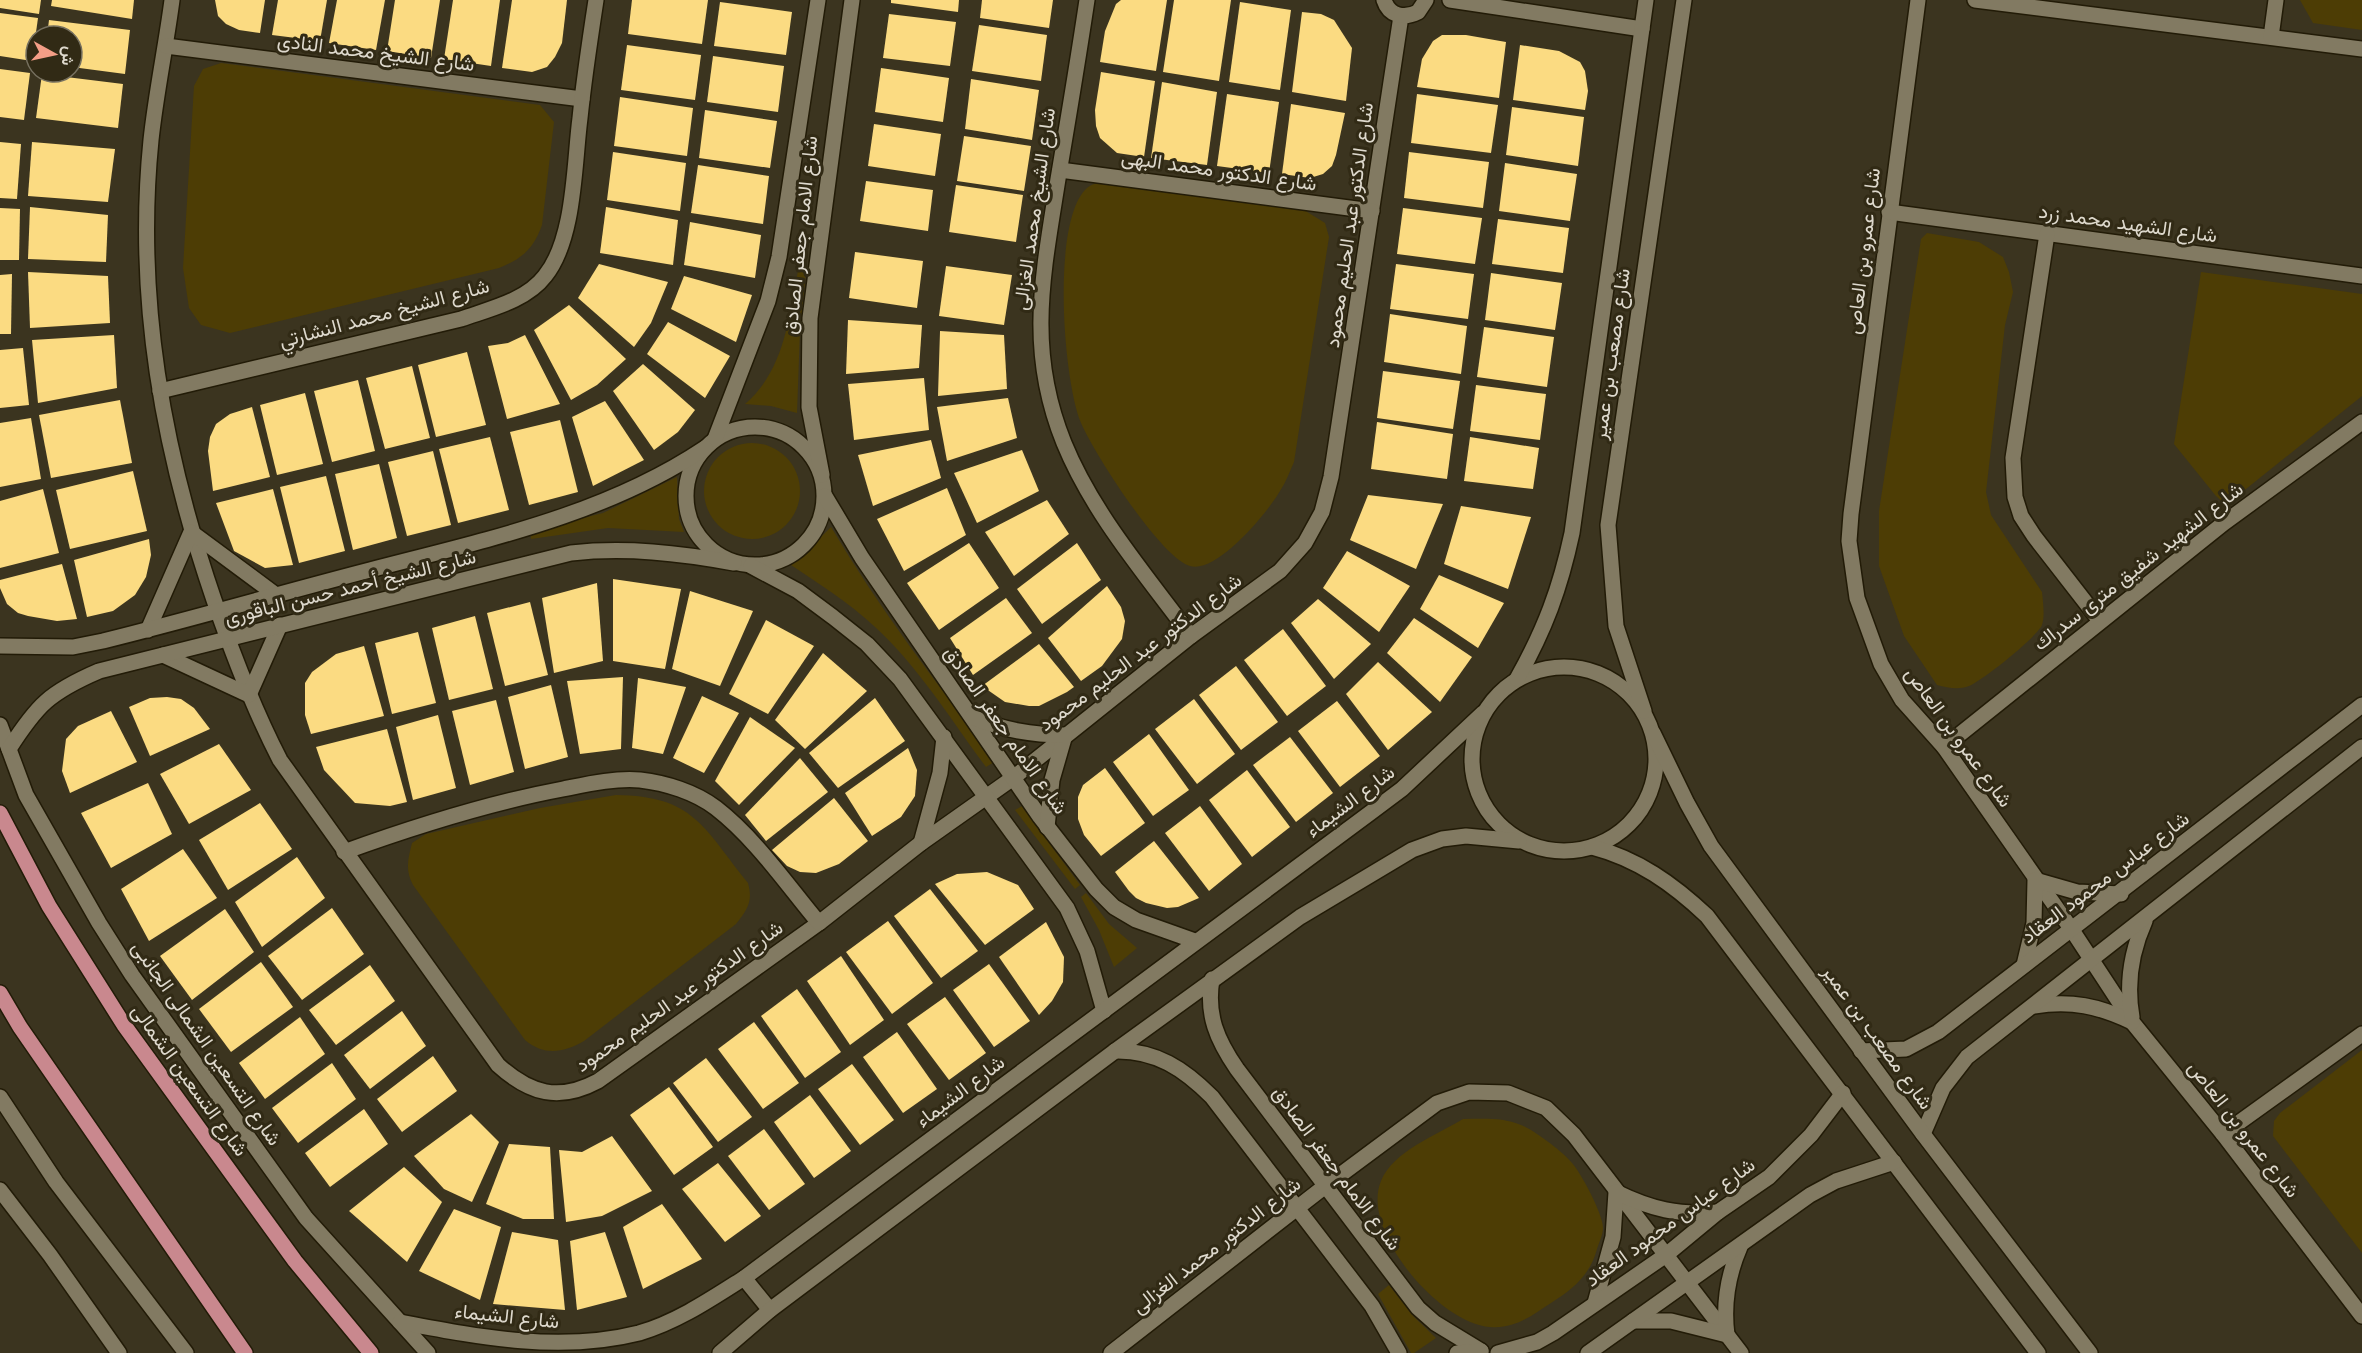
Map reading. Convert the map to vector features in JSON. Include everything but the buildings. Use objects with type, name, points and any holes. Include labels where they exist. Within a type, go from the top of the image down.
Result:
[{"type":"main road","name":"شارع التسعين الشمالى","points":[[0,813],[54,916],[124,1025],[295,1261],[371,1353]]},
{"type":"main road","points":[[0,993],[20,1028],[245,1353]]},
{"type":"street","name":"شارع الدكتور عبد الحليم محمود","points":[[172,0],[151,139],[148,232],[152,333],[166,433],[191,532],[226,639],[249,695],[280,760],[498,1065],[516,1081],[539,1090],[556,1093],[578,1092],[598,1081],[819,923],[921,843],[1013,778],[1191,636],[1280,571],[1305,543],[1322,512],[1339,432],[1401,16]]},
{"type":"street","name":"شارع الشيخ محمد النشارتي","points":[[160,391],[460,319],[506,303],[528,292],[545,278],[563,241],[596,0]]},
{"type":"street","name":"شارع الامام جعفر الصادق","points":[[710,443],[768,300],[779,257],[818,0]]},
{"type":"street","name":"شارع الامام جعفر الصادق","points":[[822,475],[808,407],[810,318],[852,0]]},
{"type":"street","name":"شارع الشيخ محمد الغزالى","points":[[1087,0],[1046,260],[1039,326],[1050,396],[1064,442],[1083,482],[1110,525],[1191,636]]},
{"type":"street","points":[[1384,0],[1391,12],[1401,16],[1418,12],[1426,0]]},
{"type":"street","points":[[1450,0],[1642,28]]},
{"type":"street","name":"شارع مصعب بن عمير","points":[[1517,679],[1549,617],[1558,594],[1572,533],[1646,0]]},
{"type":"street","name":"شارع عمرو بن العاص","points":[[1918,0],[1851,514],[1849,541],[1852,568],[1867,631],[1881,664],[1902,700],[1944,747],[2092,959],[2133,1023],[2223,1134],[2362,1316]]},
{"type":"street","points":[[1975,0],[2362,49]]},
{"type":"street","points":[[2271,37],[2276,0]]},
{"type":"street","name":"شارع مصعب بن عمير","points":[[1644,711],[1616,626],[1608,525],[1686,2]]},
{"type":"street","name":"شارع الشيخ محمد النادى","points":[[166,46],[582,99]]},
{"type":"street","name":"شارع الدكتور محمد البهى","points":[[1060,170],[1372,212]]},
{"type":"street","name":"شارع الشهيد محمد زرد","points":[[1889,212],[2362,276]]},
{"type":"street","points":[[2047,234],[2013,458],[2014,497],[2021,516],[2034,536],[2100,621]]},
{"type":"street","name":"شارع الشهيد شفيق مترى سدراك","points":[[1944,747],[2224,523],[2362,422]]},
{"type":"street","points":[[756,426],[777,430],[797,440],[812,455],[822,475],[825,496],[822,519],[811,539],[794,555],[773,564],[751,566],[734,563],[713,552],[697,535],[688,513],[686,490],[692,467],[710,443],[734,429],[756,426]]},
{"type":"street","name":"شارع الشيخ أحمد حسن الباقورى","points":[[0,646],[74,647],[148,630],[276,594],[523,530],[651,481],[710,443]]},
{"type":"street","name":"شارع الامام جعفر الصادق","points":[[825,496],[862,558],[1013,778],[1047,827],[1096,889],[1114,907],[1136,920],[1195,941]]},
{"type":"street","points":[[148,630],[191,532],[276,594]]},
{"type":"street","name":"شارع الشيخ أحمد حسن الباقورى","points":[[9,749],[32,713],[46,699],[71,683],[99,671],[571,553],[643,550],[734,563]]},
{"type":"street","points":[[751,566],[798,591],[867,645],[900,679],[1066,908],[1087,951],[1104,1011]]},
{"type":"street","points":[[163,655],[249,695],[280,625]]},
{"type":"street","points":[[720,1353],[770,1310],[1212,979],[1300,917],[1412,850],[1442,839],[1466,836],[1519,841],[1542,849],[1567,852],[1592,847],[1619,833],[1640,812],[1650,794],[1656,774],[1657,753],[1653,733],[1644,711],[1629,692],[1609,677],[1587,668],[1563,665],[1539,669],[1517,679],[1498,694],[1483,713],[1474,736],[1471,760],[1475,784],[1485,807],[1500,825],[1519,841]]},
{"type":"street","name":"شارع عباس محمود العقاد","points":[[1861,1051],[1906,1049],[1922,1043],[2121,894],[2362,705]]},
{"type":"street","name":"شارع الشيماء","points":[[400,1322],[530,1344],[577,1349],[640,1333],[710,1300],[744,1278],[1402,789],[1483,713]]},
{"type":"street","points":[[972,717],[1002,729],[1023,733],[1065,735],[1052,780],[1047,827]]},
{"type":"street","name":"شارع التسعين الشمالى الجانبى","points":[[0,725],[26,795],[132,975],[306,1218],[428,1353]]},
{"type":"street","name":"شارع مصعب بن عمير","points":[[1653,733],[1711,846],[1923,1134],[2090,1353]]},
{"type":"street","points":[[921,843],[940,773],[944,737]]},
{"type":"street","points":[[1923,1134],[1935,1103],[1954,1071],[1966,1057],[2362,747]]},
{"type":"street","points":[[344,852],[415,826],[543,793],[599,782],[638,780],[667,785],[693,795],[715,808],[741,831],[819,923]]},
{"type":"street","points":[[1592,847],[1617,854],[1651,871],[1679,889],[1700,909],[1732,946],[2038,1353]]},
{"type":"street","points":[[2024,965],[2034,923],[2035,880],[2077,892],[2121,894]]},
{"type":"street","points":[[2133,1023],[2129,1002],[2131,958],[2146,918]]},
{"type":"street","name":"شارع الامام جعفر الصادق","points":[[1212,979],[1208,999],[1212,1024],[1222,1047],[1324,1187],[1418,1308],[1435,1323],[1484,1352]]},
{"type":"street","points":[[2031,1006],[2057,1002],[2084,1004],[2110,1011],[2133,1023]]},
{"type":"street","points":[[2223,1134],[2362,1034]]},
{"type":"street","points":[[1115,1050],[1134,1050],[1167,1060],[1190,1075],[1212,1097],[1372,1306],[1399,1353]]},
{"type":"street","name":"شارع الدكتور محمد الغزالى","points":[[1112,1353],[1128,1348],[1296,1209],[1437,1103],[1469,1092],[1508,1093],[1546,1108],[1574,1135],[1741,1353]]},
{"type":"street","name":"شارع عباس محمود العقاد","points":[[1498,1353],[1537,1342],[1553,1333],[1666,1255],[1718,1212],[1769,1177],[1792,1156],[1843,1093]]},
{"type":"street","points":[[0,1097],[56,1182],[186,1353]]},
{"type":"street","points":[[1588,1353],[1810,1195],[1836,1181],[1894,1162]]},
{"type":"street","points":[[0,1190],[50,1255],[119,1353]]},
{"type":"street","points":[[1595,1303],[1613,1238],[1616,1192],[1666,1212],[1692,1215],[1718,1212]]},
{"type":"street","points":[[1633,1322],[1671,1321],[1727,1335],[1725,1317],[1728,1282],[1740,1247]]},
{"type":"street","points":[[744,1278],[770,1310]]},
{"type":"street","points":[[1457,1353],[1484,1352]]},
{"type":"shaded area","points":[[2300,0],[2362,0],[2362,30],[2313,23]]},
{"type":"shaded area","points":[[221,63],[540,105],[554,122],[542,225],[535,240],[521,257],[499,268],[230,333],[201,325],[189,308],[183,268],[194,86],[203,69]]},
{"type":"shaded area","points":[[1104,181],[1304,210],[1325,223],[1329,237],[1294,462],[1280,491],[1265,513],[1227,551],[1214,561],[1201,566],[1190,566],[1177,559],[1146,525],[1099,457],[1081,423],[1075,402],[1065,338],[1065,265],[1068,232],[1076,206],[1087,188]]},
{"type":"shaded area","points":[[1927,233],[1979,242],[2003,257],[2009,272],[2013,292],[2005,325],[1986,492],[1991,515],[2042,592],[2043,604],[2042,625],[2038,631],[1985,676],[1961,688],[1937,685],[1904,636],[1879,566],[1879,511],[1921,239]]},
{"type":"shaded area","points":[[798,271],[806,272],[800,330],[797,413],[771,406],[745,404],[758,391],[777,360],[788,325]]},
{"type":"shaded area","points":[[2201,272],[2362,294],[2362,396],[2226,505],[2174,444]]},
{"type":"shaded area","points":[[752,443],[770,447],[786,457],[796,473],[800,491],[796,509],[786,525],[770,535],[752,539],[734,535],[718,525],[708,509],[704,491],[708,473],[718,457],[734,447]]},
{"type":"shaded area","points":[[677,477],[679,519],[684,532],[608,528],[531,539],[530,531],[603,513]]},
{"type":"shaded area","points":[[831,527],[889,617],[996,761],[986,767],[920,676],[874,626],[843,601],[788,563],[810,548]]},
{"type":"shaded area","points":[[616,795],[663,801],[694,818],[748,883],[750,895],[748,905],[736,924],[584,1041],[561,1050],[539,1049],[525,1040],[413,885],[408,869],[412,843],[426,834],[540,808]]},
{"type":"shaded area","points":[[1022,806],[1080,885],[1075,889],[1015,810]]},
{"type":"shaded area","points":[[1086,893],[1109,924],[1137,948],[1114,967],[1099,930],[1081,897]]},
{"type":"shaded area","points":[[2362,1050],[2362,1253],[2273,1136],[2274,1121],[2280,1113]]},
{"type":"shaded area","points":[[1463,1119],[1514,1122],[1548,1142],[1568,1158],[1576,1168],[1591,1194],[1602,1222],[1602,1233],[1594,1258],[1580,1280],[1537,1313],[1507,1326],[1490,1327],[1470,1322],[1449,1310],[1428,1293],[1409,1272],[1393,1248],[1382,1224],[1378,1202],[1381,1181],[1387,1170],[1405,1152]]},
{"type":"shaded area","points":[[1389,1285],[1414,1317],[1436,1338],[1414,1353],[1411,1353],[1378,1294]]}]
